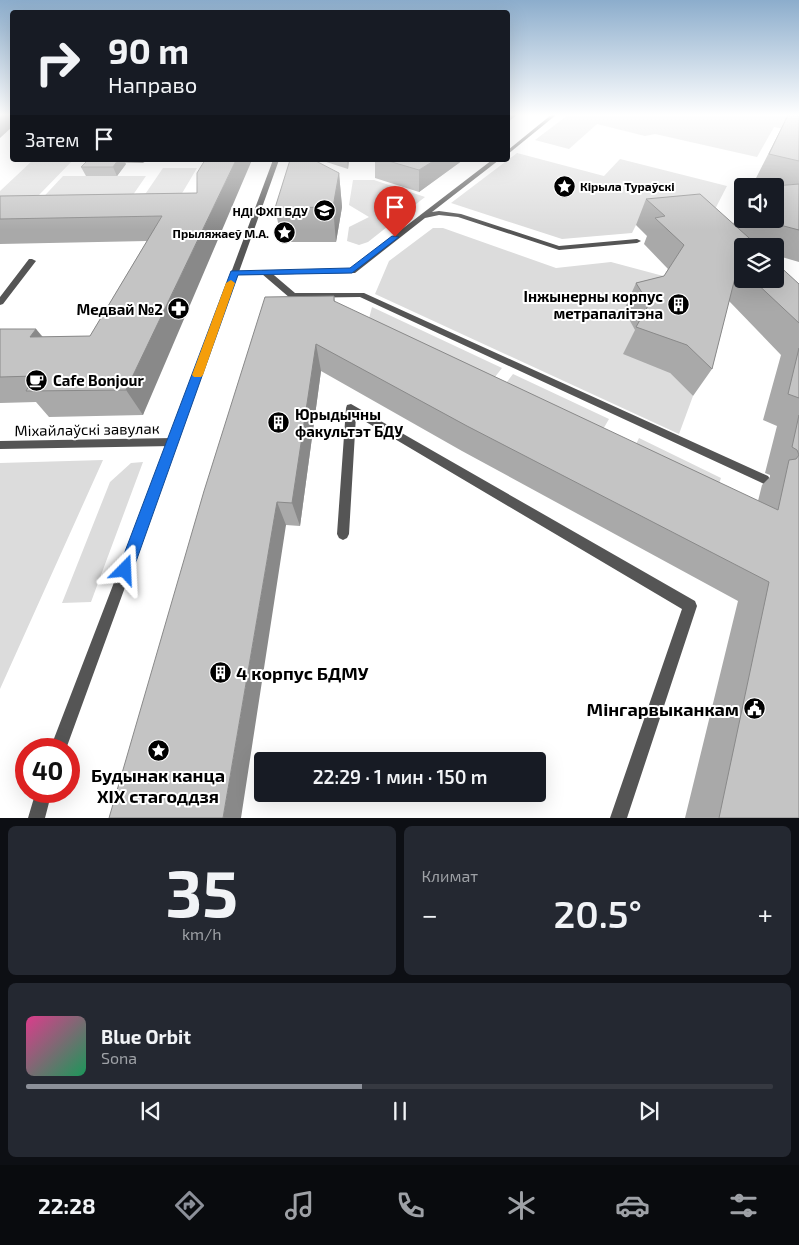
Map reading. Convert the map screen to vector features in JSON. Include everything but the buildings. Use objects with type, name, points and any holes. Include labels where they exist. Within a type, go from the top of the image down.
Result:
[{"type":"street","points":[[62,738],[174,442],[275,162]]},
{"type":"street","points":[[234,272],[352,270],[493,162]]},
{"type":"street","points":[[421,217],[439,213],[459,215],[559,248],[637,241]]},
{"type":"street","points":[[0,302],[32,261]]},
{"type":"street","points":[[265,272],[293,296],[361,295],[764,479]]},
{"type":"street","points":[[343,534],[351,408],[690,606],[618,818]]},
{"type":"street","name":"Міхайлаўскі завулак","points":[[0,445],[174,442]]},
{"type":"street","points":[[36,818],[40,803]]},
{"type":"shaded area","points":[[518,153],[604,176],[620,159],[727,186],[711,217],[636,225],[632,233],[562,239],[451,203],[505,162],[510,162],[510,158]]},
{"type":"shaded area","points":[[740,153],[759,153],[757,157]]},
{"type":"shaded area","points":[[31,162],[71,162],[39,195],[0,196],[0,191]]},
{"type":"shaded area","points":[[163,168],[197,168],[171,212],[133,212]]},
{"type":"shaded area","points":[[63,176],[146,176],[126,205],[35,206]]},
{"type":"shaded area","points":[[353,180],[374,180],[425,197],[368,242],[359,245],[347,241],[349,227],[369,217],[349,205]]},
{"type":"shaded area","points":[[433,228],[443,228],[556,268],[611,262],[667,277],[670,373],[693,396],[679,434],[375,294],[389,261]]},
{"type":"shaded area","points":[[372,307],[502,368],[484,391],[365,334]]},
{"type":"shaded area","points":[[513,374],[609,419],[595,443],[496,396]]},
{"type":"shaded area","points":[[639,438],[721,478],[713,501],[629,459]]},
{"type":"shaded area","points":[[103,460],[0,689],[0,463]]},
{"type":"shaded area","points":[[143,462],[91,602],[62,603],[110,482],[131,463]]},
{"type":"slow traffic","points":[[198,375],[231,283]]},
{"type":"place","name":"Кірыла Тураўскі","points":[[564,186]]},
{"type":"place","name":"НДІ ФХП БДУ","points":[[324,211]]},
{"type":"place","name":"Прыляжаеў М.А.","points":[[285,233]]},
{"type":"place","name":"Інжынерны корпус метрапалітэна","points":[[679,305]]},
{"type":"place","name":"Медвай №2","points":[[179,309]]},
{"type":"place","name":"Cafe Bonjour","points":[[37,380]]},
{"type":"place","name":"Юрыдычны факультэт БДУ","points":[[279,423]]},
{"type":"place","name":"4 корпус БДМУ","points":[[220,673]]},
{"type":"place","name":"Мінгарвыканкам","points":[[755,709]]},
{"type":"place","name":"Будынак канца XIX стагоддзя","points":[[158,750]]},
{"type":"route","points":[[125,570],[174,442],[234,272],[352,270],[395,237]]}]
